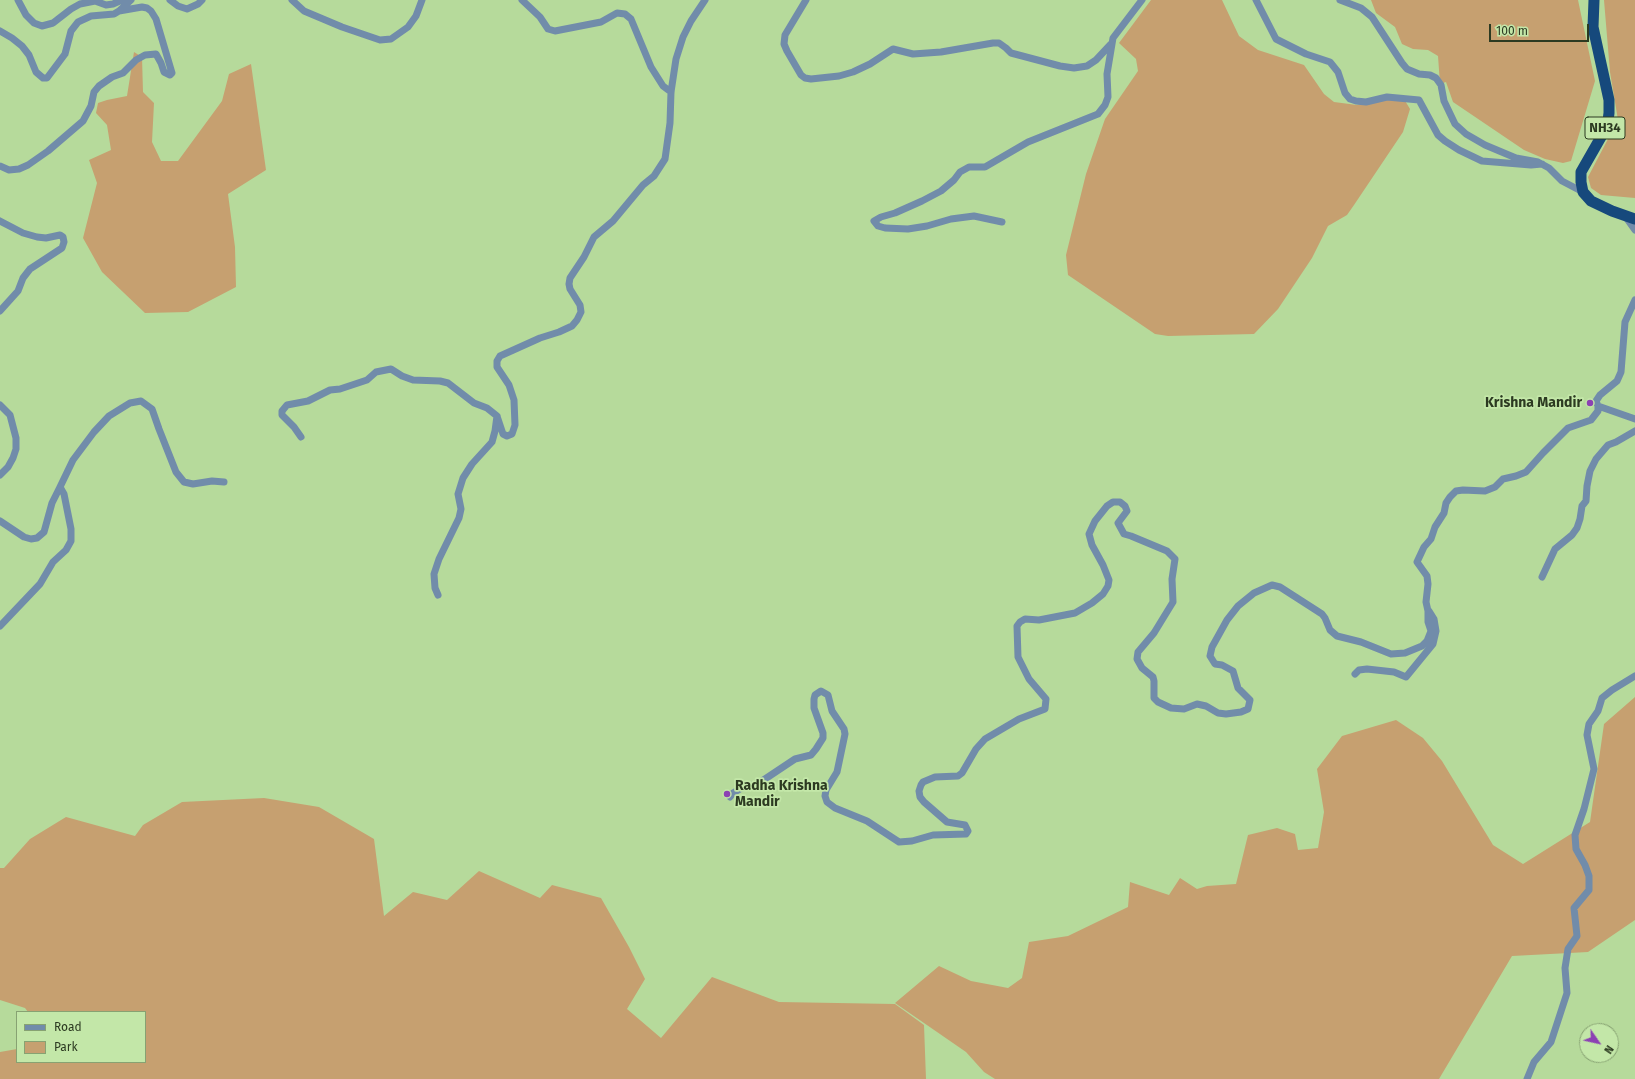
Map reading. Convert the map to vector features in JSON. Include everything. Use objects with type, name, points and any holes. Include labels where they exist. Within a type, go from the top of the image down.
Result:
[{"type":"highway","name":"NH34","points":[[1583,192],[1581,172],[1601,137],[1608,121],[1609,113],[1609,100],[1593,27],[1594,0]]},
{"type":"highway","points":[[1583,192],[1591,201],[1635,219]]},
{"type":"street","points":[[18,0],[26,14],[34,23],[42,26],[53,23],[80,4],[95,1],[106,5],[122,0]]},
{"type":"street","points":[[0,31],[22,46],[29,55],[36,72],[43,78],[47,78],[64,54],[71,31],[78,22],[91,16],[114,14],[131,0]]},
{"type":"street","points":[[170,0],[178,6],[187,9],[198,4],[202,0]]},
{"type":"street","points":[[292,0],[304,11],[355,32],[380,40],[391,39],[408,27],[416,16],[422,0]]},
{"type":"street","points":[[522,0],[540,17],[548,29],[555,31],[601,22],[617,13],[625,14],[630,19],[655,73],[663,86],[671,92]]},
{"type":"street","points":[[301,437],[294,427],[282,416],[282,411],[287,405],[308,401],[330,390],[340,389],[367,380],[376,372],[391,369],[402,376],[413,380],[440,381],[448,383],[474,403],[487,408],[497,416],[500,421],[503,434],[507,436],[512,434],[514,425],[514,400],[509,385],[497,367],[497,361],[500,356],[540,338],[572,326],[577,320],[581,312],[580,305],[570,289],[570,278],[584,257],[594,237],[613,221],[643,185],[654,176],[663,163],[667,148],[670,124],[671,92],[676,59],[683,37],[691,21],[705,0]]},
{"type":"street","points":[[806,0],[785,35],[784,44],[801,75],[811,80],[840,76],[853,72],[870,64],[893,49],[913,54],[941,52],[992,43],[999,44],[1011,53],[1060,66],[1074,68],[1087,66],[1096,60],[1111,44]]},
{"type":"street","points":[[1002,222],[974,216],[951,219],[927,226],[908,229],[886,228],[878,226],[874,221],[880,217],[895,213],[922,201],[941,190],[954,180],[960,172],[969,167],[985,167],[1028,142],[1098,114],[1105,105],[1108,97],[1107,74],[1113,38],[1142,0]]},
{"type":"street","points":[[1256,0],[1276,39],[1300,52],[1330,62],[1338,72],[1345,93],[1350,99],[1366,102],[1387,97],[1419,100],[1438,135],[1459,150],[1482,161],[1531,165],[1542,164]]},
{"type":"street","points":[[1340,0],[1361,8],[1372,17],[1407,69],[1419,74],[1430,75],[1436,78],[1441,85],[1444,101],[1455,124],[1466,134],[1485,145],[1516,158],[1531,160],[1542,164],[1549,168],[1562,181],[1583,192]]},
{"type":"street","points":[[0,166],[9,170],[19,169],[28,165],[48,151],[83,121],[91,106],[94,92],[104,81],[123,72],[136,60],[145,55],[156,54],[161,62],[164,72],[170,75],[172,73],[156,19],[151,11],[142,7],[119,11]]},
{"type":"street","points":[[1623,215],[1635,230]]},
{"type":"street","points":[[0,221],[23,233],[36,237],[46,238],[60,235],[63,237],[64,242],[62,248],[30,269],[23,278],[18,290],[0,311]]},
{"type":"street","points":[[730,797],[733,793],[740,789],[759,783],[795,759],[811,755],[823,738],[823,733],[814,708],[815,695],[821,691],[828,695],[832,711],[844,729],[845,734],[838,770],[826,790],[825,796],[827,802],[835,808],[867,820],[900,842],[912,841],[933,835],[966,834],[968,831],[965,825],[947,822],[924,802],[920,797],[919,791],[921,785],[923,782],[935,777],[958,776],[962,773],[976,749],[985,739],[1019,719],[1045,709],[1046,699],[1029,679],[1018,657],[1017,626],[1020,622],[1025,620],[1039,620],[1075,613],[1092,603],[1103,594],[1108,586],[1109,580],[1092,545],[1089,534],[1106,506],[1113,502],[1120,502],[1125,506],[1127,511],[1118,523],[1124,534],[1167,551],[1175,559],[1172,579],[1173,602],[1154,633],[1138,652],[1137,659],[1142,668],[1153,677],[1154,698],[1158,702],[1171,708],[1184,709],[1197,704],[1206,706],[1218,713],[1226,714],[1242,712],[1248,709],[1250,700],[1238,688],[1233,671],[1229,668],[1215,664],[1210,656],[1212,648],[1227,620],[1238,606],[1254,593],[1272,585],[1280,587],[1322,614],[1330,630],[1337,636],[1361,642],[1391,654],[1404,653],[1422,646],[1427,641],[1431,631],[1428,622],[1426,602],[1428,595],[1427,576],[1417,562],[1444,513],[1446,503],[1456,491],[1485,491],[1495,487],[1503,479],[1526,472],[1568,428],[1591,420],[1598,411],[1596,401],[1597,398],[1617,381],[1621,372],[1625,322],[1635,300]]},
{"type":"street","points":[[0,521],[24,537],[31,539],[37,538],[44,532],[52,503],[73,460],[99,426],[110,416],[130,403],[141,401],[152,409],[176,472],[184,482],[193,484],[212,481],[224,482]]},
{"type":"street","points":[[0,405],[10,415],[16,438],[16,449],[8,467],[0,475]]},
{"type":"street","points":[[1598,406],[1635,419]]},
{"type":"street","points":[[438,595],[435,588],[434,574],[459,518],[461,509],[458,494],[463,478],[472,464],[492,442],[497,416]]},
{"type":"street","points":[[1542,577],[1548,559],[1555,549],[1577,528],[1582,506],[1586,500],[1590,471],[1596,459],[1608,445],[1635,431]]},
{"type":"street","points":[[0,626],[40,584],[53,562],[66,550],[72,541],[64,494],[60,487]]},
{"type":"street","points":[[1355,674],[1359,670],[1366,669],[1394,672],[1406,677],[1433,644],[1436,631],[1434,620],[1428,611]]},
{"type":"street","points":[[1527,1079],[1534,1062],[1551,1042],[1567,993],[1564,968],[1568,949],[1577,936],[1574,908],[1590,890],[1589,876],[1576,849],[1575,835],[1584,809],[1594,769],[1587,735],[1588,724],[1598,711],[1602,698],[1635,676]]},
{"type":"green space","points":[[1151,0],[1222,0],[1239,36],[1258,50],[1304,65],[1324,94],[1334,102],[1357,105],[1391,96],[1404,99],[1410,109],[1403,132],[1354,205],[1347,215],[1328,226],[1312,258],[1278,309],[1254,334],[1168,336],[1155,334],[1068,275],[1066,255],[1086,174],[1105,119],[1138,71],[1136,59],[1119,43]]},
{"type":"green space","points":[[1371,0],[1578,0],[1595,81],[1571,161],[1563,163],[1545,159],[1524,150],[1453,102],[1446,82],[1440,84],[1438,56],[1428,50],[1413,49],[1402,44],[1395,27],[1376,13]]},
{"type":"green space","points":[[1604,0],[1635,0],[1635,198],[1601,195],[1591,188],[1588,177],[1618,120],[1610,72]]},
{"type":"green space","points":[[134,52],[142,57],[143,92],[154,103],[152,142],[161,161],[178,161],[222,101],[229,74],[251,64],[266,170],[228,194],[235,247],[236,287],[188,312],[145,313],[102,272],[83,238],[97,183],[89,160],[111,150],[107,125],[96,113],[98,103],[127,96]]},
{"type":"green space","points":[[1635,697],[1635,920],[1588,952],[1512,956],[1439,1079],[995,1079],[984,1072],[966,1052],[895,1003],[939,966],[971,981],[1008,988],[1022,978],[1029,942],[1068,936],[1128,907],[1130,882],[1169,895],[1180,878],[1197,889],[1207,886],[1236,884],[1248,835],[1277,828],[1295,834],[1298,850],[1318,848],[1324,812],[1317,769],[1342,736],[1396,720],[1423,738],[1442,761],[1493,845],[1523,864],[1590,822],[1604,724]]},
{"type":"green space","points":[[264,798],[319,807],[374,839],[384,916],[413,892],[447,900],[479,871],[540,898],[552,885],[601,898],[629,947],[645,979],[627,1009],[661,1038],[712,977],[779,1002],[895,1004],[924,1025],[926,1079],[0,1079],[0,1052],[16,1049],[16,1063],[146,1063],[146,1011],[27,1011],[25,1008],[0,1000],[0,868],[4,868],[30,839],[66,817],[135,836],[143,825],[182,802]]},
{"type":"place","name":"Krishna Mandir","points":[[1590,403]]},
{"type":"place","name":"Radha Krishna Mandir","points":[[727,794]]}]
